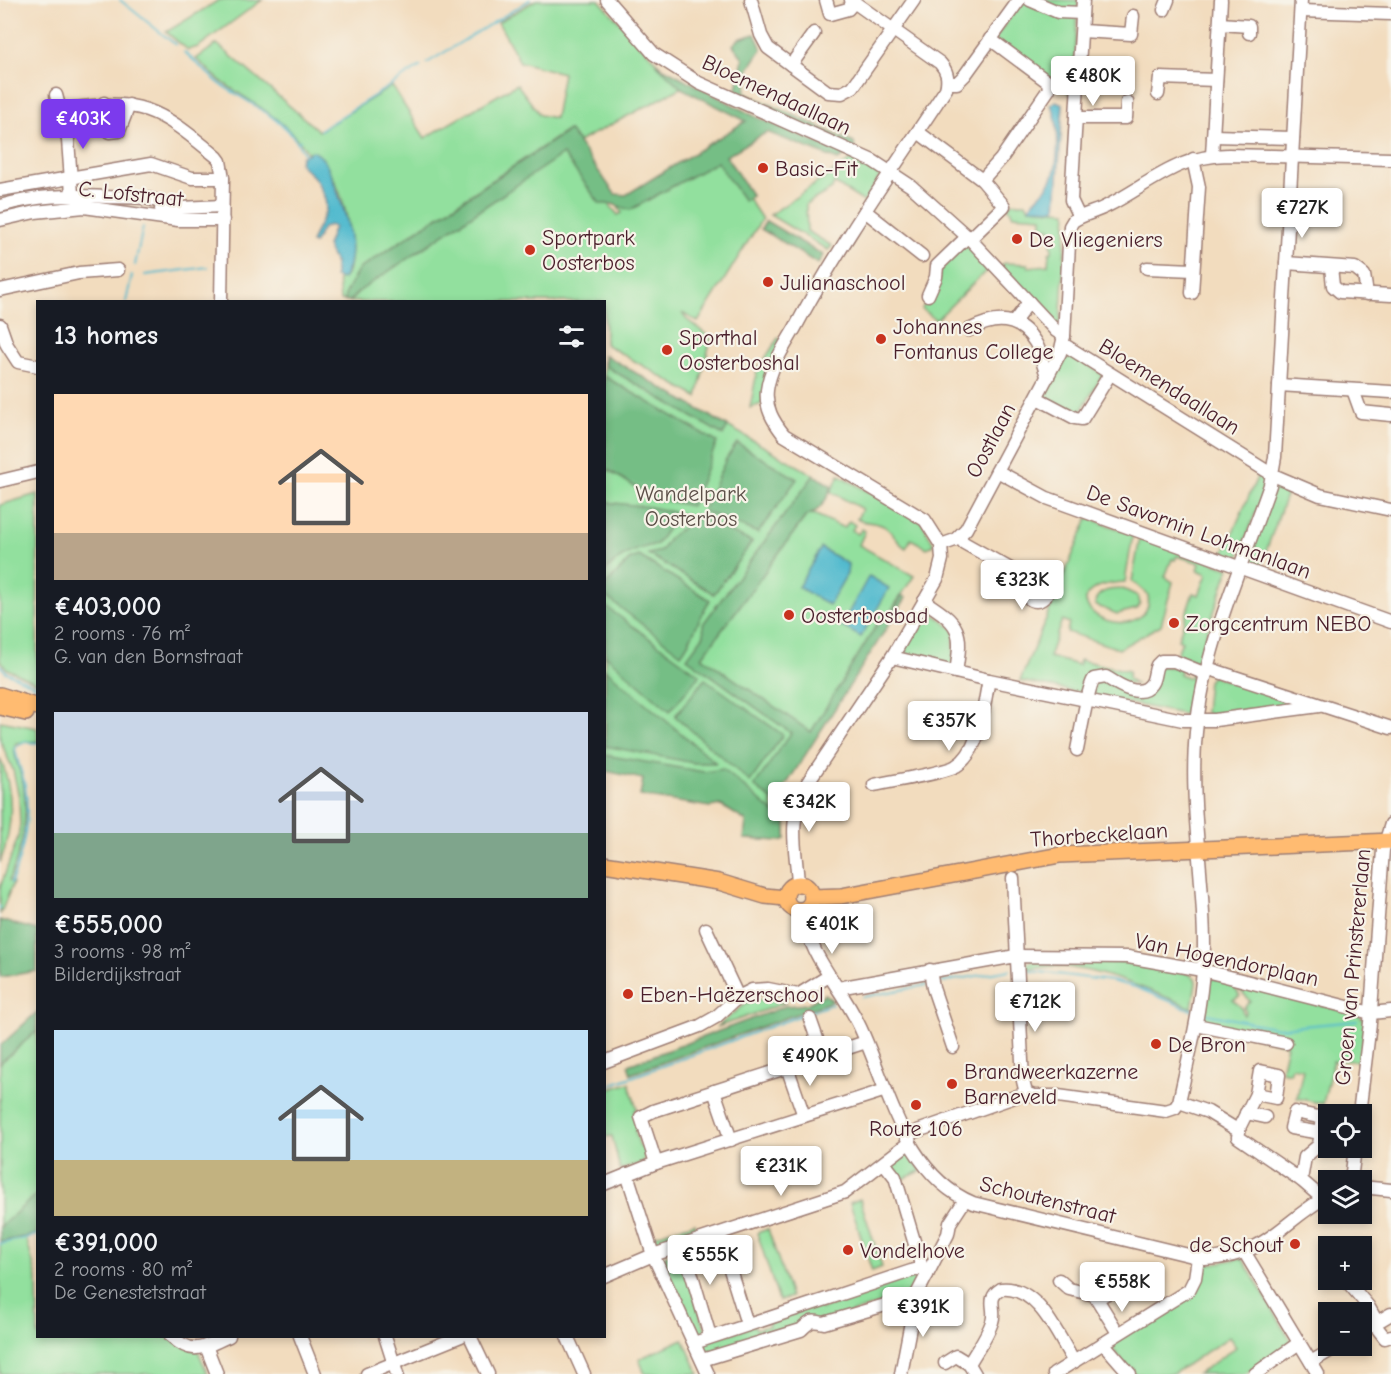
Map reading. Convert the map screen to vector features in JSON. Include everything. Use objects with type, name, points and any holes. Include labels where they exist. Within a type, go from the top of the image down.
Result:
[{"type":"main road","points":[[0,694],[8,700],[36,707]]},
{"type":"main road","points":[[0,707],[36,715]]},
{"type":"main road","name":"Thorbeckelaan","points":[[812,897],[841,896],[1060,855],[1200,851],[1388,841]]},
{"type":"main road","points":[[606,864],[719,882],[765,896],[785,898]]},
{"type":"main road","points":[[798,883],[808,887],[812,897],[811,903],[802,910],[791,908],[785,898],[789,888],[798,883]]},
{"type":"street","name":"Bloemendaallaan","points":[[608,0],[654,54],[673,68],[699,83],[873,161],[931,201],[969,238],[1064,340],[1110,374],[1273,475],[1320,495],[1391,510]]},
{"type":"street","points":[[751,0],[761,35],[768,48],[832,93],[850,91],[914,0]]},
{"type":"street","points":[[798,883],[793,818],[795,808],[808,782],[892,657],[924,601],[940,570],[941,544],[931,527],[917,514],[784,435],[770,415],[766,400],[772,370],[834,258],[948,83],[945,69],[940,63],[853,1],[848,9],[827,15],[826,0]]},
{"type":"street","points":[[948,83],[957,83],[1019,0]]},
{"type":"street","points":[[1030,0],[1049,10],[1082,14]]},
{"type":"street","points":[[1079,217],[1071,200],[1083,0]]},
{"type":"street","points":[[1212,155],[1221,0]]},
{"type":"street","points":[[606,1275],[653,1255],[845,1192],[884,1163],[908,1138],[1026,1093],[1034,1096],[1058,1096],[1166,1111],[1175,1108],[1179,1102],[1200,1005],[1204,946],[1197,814],[1198,721],[1207,671],[1273,475],[1301,5],[1391,14]]},
{"type":"street","points":[[1082,31],[1131,34],[1132,16]]},
{"type":"street","points":[[1220,24],[1249,26],[1249,33]]},
{"type":"street","points":[[791,65],[814,33]]},
{"type":"street","points":[[982,180],[1001,159],[1049,89],[1048,82],[990,39]]},
{"type":"street","points":[[1158,94],[1160,78],[1216,80]]},
{"type":"street","points":[[57,95],[62,110],[72,194]]},
{"type":"street","points":[[1077,118],[1126,118],[1127,102]]},
{"type":"street","points":[[62,110],[104,103],[129,105],[162,115],[192,136],[220,161],[223,178],[221,300]]},
{"type":"street","points":[[104,103],[110,132],[119,131],[129,105]]},
{"type":"street","points":[[918,132],[982,180],[1004,206],[937,266],[936,277],[928,295]]},
{"type":"street","points":[[1213,136],[1293,138]]},
{"type":"street","points":[[1064,340],[1070,226],[1079,217],[1108,206],[1175,166],[1212,155],[1391,159]]},
{"type":"street","points":[[1192,293],[1198,187],[1193,159]]},
{"type":"street","points":[[0,190],[70,176],[151,164],[192,178],[223,178]]},
{"type":"street","points":[[0,206],[72,194],[107,197],[121,195],[162,202],[169,207],[222,206]]},
{"type":"street","name":"C. Lofstraat","points":[[0,220],[60,208],[84,207],[178,220],[223,220]]},
{"type":"street","points":[[865,211],[922,256]]},
{"type":"street","points":[[1286,263],[1356,268],[1362,271],[1367,294]]},
{"type":"street","points":[[1331,267],[1333,286],[1336,291],[1391,295]]},
{"type":"street","points":[[1147,268],[1193,270]]},
{"type":"street","points":[[0,290],[57,277],[118,270]]},
{"type":"street","points":[[1014,322],[1029,302]]},
{"type":"street","points":[[969,330],[987,321],[1004,319],[1023,327],[1035,341],[1048,377]]},
{"type":"street","points":[[0,326],[3,346],[18,362],[36,366]]},
{"type":"street","name":"Oostlaan","points":[[959,537],[1048,377],[1064,340]]},
{"type":"street","points":[[1036,398],[1075,418],[1082,419],[1110,374]]},
{"type":"street","points":[[1279,385],[1391,392]]},
{"type":"street","points":[[1353,390],[1361,412],[1391,415]]},
{"type":"street","name":"De Savornin Lohmanlaan","points":[[997,471],[1047,498],[1391,622]]},
{"type":"street","points":[[0,480],[36,472]]},
{"type":"street","points":[[941,544],[959,537],[964,543],[1023,576],[1029,582]]},
{"type":"street","points":[[924,601],[950,617],[956,626],[961,644],[956,672]]},
{"type":"street","points":[[892,657],[1089,701],[1198,721],[1319,706]]},
{"type":"street","points":[[1077,750],[1089,701],[1089,685],[1094,679],[1106,677],[1134,691],[1147,688],[1152,684],[1157,665],[1161,661],[1174,661],[1391,728]]},
{"type":"street","points":[[874,785],[955,767],[962,761],[968,755],[976,736],[989,680]]},
{"type":"street","name":"Groen van Prinstererlaan","points":[[1360,1104],[1391,824]]},
{"type":"street","points":[[1012,878],[1023,1081],[1026,1093]]},
{"type":"street","name":"Schoutenstraat","points":[[802,910],[812,948],[838,988],[866,1042],[908,1138],[935,1178],[945,1188],[965,1200],[1198,1258],[1225,1258],[1245,1253],[1265,1243],[1318,1203]]},
{"type":"street","points":[[706,928],[738,997]]},
{"type":"street","name":"Van Hogendorplaan","points":[[838,988],[1016,956],[1128,957],[1202,970],[1371,1013],[1391,1011]]},
{"type":"street","points":[[930,970],[933,988],[953,1047]]},
{"type":"street","points":[[606,1061],[700,1026],[716,1017],[738,997],[759,989],[798,995],[829,976]]},
{"type":"street","points":[[810,1019],[823,1056]]},
{"type":"street","points":[[1196,1024],[1286,1043]]},
{"type":"street","points":[[656,1163],[641,1118],[652,1111],[866,1042]]},
{"type":"street","points":[[787,1067],[804,1116]]},
{"type":"street","points":[[606,1183],[656,1163],[886,1090]]},
{"type":"street","points":[[714,1091],[731,1140]]},
{"type":"street","points":[[1238,1134],[1256,1094]]},
{"type":"street","points":[[1179,1102],[1208,1112],[1318,1192]]},
{"type":"street","points":[[1246,1113],[1264,1117]]},
{"type":"street","points":[[1301,1180],[1305,1157],[1318,1146]]},
{"type":"street","points":[[884,1163],[895,1178],[925,1271]]},
{"type":"street","points":[[627,1174],[653,1255],[708,1374]]},
{"type":"street","points":[[1372,1188],[1391,1190]]},
{"type":"street","points":[[900,1374],[916,1296],[925,1271],[965,1200]]},
{"type":"street","points":[[719,1234],[747,1324]]},
{"type":"street","points":[[682,1245],[710,1336]]},
{"type":"street","points":[[1245,1253],[1318,1374]]},
{"type":"street","points":[[1054,1374],[1189,1290],[1195,1278],[1198,1258]]},
{"type":"street","points":[[694,1343],[747,1324],[925,1271]]},
{"type":"street","points":[[1059,1280],[1068,1289],[1095,1295],[1118,1333]]},
{"type":"street","points":[[1097,1299],[1128,1281]]},
{"type":"street","points":[[945,1363],[956,1356],[972,1369],[992,1321],[990,1303],[992,1297],[1001,1289],[1007,1288],[1014,1289],[1036,1302],[1074,1362]]},
{"type":"street","points":[[1354,1290],[1368,1306],[1385,1338],[1391,1336]]},
{"type":"street","points":[[702,1360],[800,1331],[808,1322],[814,1320],[824,1323],[916,1296]]},
{"type":"street","points":[[1372,1325],[1391,1314]]},
{"type":"street","points":[[173,1338],[184,1349],[206,1346],[224,1338]]},
{"type":"street","points":[[301,1338],[315,1374]]},
{"type":"street","points":[[386,1338],[396,1369]]},
{"type":"street","points":[[368,1374],[396,1369],[457,1338]]},
{"type":"street","points":[[471,1338],[488,1374]]},
{"type":"street","points":[[568,1338],[584,1374]]},
{"type":"street","points":[[1103,1343],[1130,1374]]},
{"type":"street","points":[[1255,1374],[1299,1343]]},
{"type":"street","points":[[206,1346],[217,1374]]},
{"type":"street","points":[[1311,1362],[1321,1356]]},
{"type":"green space","points":[[219,0],[262,0],[198,47],[188,50],[166,32]]},
{"type":"green space","points":[[536,0],[599,0],[681,88],[578,142],[568,130],[359,269],[345,293],[345,300],[340,300],[338,279],[347,275],[350,244],[344,208],[331,174],[322,161],[312,151],[308,153],[282,123],[224,84],[196,59],[217,44],[319,131],[392,86],[425,138],[517,84],[540,115],[555,118],[563,73],[520,62],[498,22]]},
{"type":"green space","points":[[1022,0],[1078,0],[1073,96],[994,40]]},
{"type":"green space","points":[[755,34],[762,49],[749,68],[745,93],[854,143],[855,150],[735,99],[743,58],[733,45],[739,39]]},
{"type":"green space","points":[[656,64],[754,116],[846,155],[838,160],[767,132],[726,156],[752,196],[744,201],[717,162],[630,210],[612,204],[600,204],[563,154],[358,292],[351,300],[345,300],[345,294],[359,269],[569,130],[615,194],[626,195],[746,121],[681,88]]},
{"type":"green space","name":"Sportpark Oosterbos","points":[[564,151],[618,215],[622,213],[618,207],[630,210],[718,161],[744,200],[748,198],[762,219],[698,322],[682,313],[686,319],[711,338],[697,397],[606,345],[606,300],[352,300],[358,292]]},
{"type":"green space","points":[[852,159],[882,173],[864,202],[834,183],[832,189],[806,204],[807,231],[832,246],[828,250],[770,215]]},
{"type":"green space","points":[[1012,203],[1026,203],[1029,208],[1067,211],[1060,327],[1001,267],[1004,263],[1028,264],[1028,267],[1048,265],[1049,253],[1052,252],[1050,228],[1042,228],[1042,217],[1013,215],[1008,207]]},
{"type":"green space","points":[[766,221],[823,255],[818,264],[761,229]]},
{"type":"green space","points":[[966,243],[991,266],[936,320],[922,309],[939,277],[941,266]]},
{"type":"green space","points":[[778,338],[783,341],[762,404],[750,408],[758,366],[760,367]]},
{"type":"green space","points":[[1066,352],[1103,374],[1078,416],[1041,395]]},
{"type":"green space","points":[[606,356],[728,427],[723,435],[606,367]]},
{"type":"green space","name":"Wandelpark Oosterbos","points":[[606,357],[814,475],[698,657],[810,745],[779,796],[772,802],[775,813],[786,822],[786,839],[745,838],[747,821],[731,811],[697,795],[642,778],[606,770]]},
{"type":"green space","points":[[606,377],[717,442],[691,506],[653,498],[606,469]]},
{"type":"green space","points":[[737,443],[797,479],[758,533],[703,511],[726,459]]},
{"type":"green space","points":[[1259,473],[1268,480],[1237,562],[1222,557]]},
{"type":"green space","points":[[814,475],[832,486],[826,499],[820,508],[806,516],[702,657],[811,732],[884,613],[890,616],[902,595],[906,598],[779,796],[773,801],[754,786],[791,733],[687,658],[704,635],[703,624]]},
{"type":"green space","points":[[839,475],[922,522],[934,545],[927,548],[911,539],[906,548],[885,527],[857,519],[862,509],[831,492]]},
{"type":"green space","points":[[1274,485],[1288,490],[1260,568],[1247,563]]},
{"type":"green space","points":[[36,495],[36,683],[7,669],[0,661],[0,505]]},
{"type":"green space","points":[[606,502],[650,507],[686,515],[668,528],[657,544],[642,548],[616,561],[606,571]]},
{"type":"green space","name":"Oosterbosbad","points":[[814,514],[844,528],[849,521],[855,525],[852,530],[858,534],[862,529],[865,531],[859,545],[914,576],[811,732],[702,657],[806,516]]},
{"type":"green space","points":[[696,517],[752,542],[714,594],[648,554],[661,551],[670,537]]},
{"type":"green space","points":[[1088,518],[1133,534],[1125,582],[1101,586],[1089,593],[1086,602],[1091,610],[1101,618],[1114,622],[1128,622],[1141,616],[1146,610],[1148,595],[1132,581],[1140,537],[1229,568],[1197,662],[1177,654],[1182,641],[1178,639],[1193,593],[1199,595],[1207,574],[1198,570],[1200,563],[1177,556],[1175,560],[1172,559],[1165,577],[1173,582],[1161,625],[1119,649],[1067,632],[1069,623],[1062,620],[1049,657],[1079,665],[1080,660],[1129,671],[1128,678],[1136,684],[1127,683],[1099,672],[1093,674],[1088,680],[1082,693],[1020,681]]},
{"type":"green space","points":[[639,556],[710,600],[681,654],[606,597],[606,585],[629,560]]},
{"type":"green space","points":[[1123,589],[1138,596],[1140,603],[1136,609],[1117,614],[1095,605],[1101,593]]},
{"type":"green space","points":[[606,607],[700,675],[670,711],[606,656]]},
{"type":"green space","points":[[927,608],[954,630],[953,667],[910,655],[902,649]]},
{"type":"green space","points":[[1161,666],[1181,668],[1179,674],[1190,678],[1192,671],[1197,673],[1188,715],[1093,696],[1094,684],[1101,680],[1133,695]]},
{"type":"green space","points":[[606,670],[716,763],[694,763],[606,746]]},
{"type":"green space","points":[[1212,676],[1294,702],[1294,705],[1208,715],[1205,712],[1208,681]]},
{"type":"green space","points":[[705,679],[783,735],[750,782],[675,716]]},
{"type":"green space","points":[[0,721],[36,728],[36,741],[16,743],[14,748],[25,798],[24,822],[20,846],[9,881],[13,883],[0,915],[0,888],[18,837],[20,824],[19,797],[13,770],[0,740]]},
{"type":"green space","points":[[606,755],[704,772],[723,769],[786,823],[786,839],[781,841],[744,839],[746,821],[721,805],[710,807],[640,796],[643,779],[606,771]]},
{"type":"green space","points":[[0,758],[10,797],[10,824],[0,863]]},
{"type":"green space","points":[[0,920],[36,930],[36,971],[0,977]]},
{"type":"green space","points":[[1038,960],[1118,961],[1187,973],[1195,978],[1196,982],[1192,1008],[1125,981],[1090,971],[1055,966],[1023,968],[1025,964]]},
{"type":"green space","points":[[1214,978],[1238,985],[1236,990],[1240,996],[1233,1000],[1241,1007],[1244,1015],[1246,1012],[1244,1008],[1250,1001],[1239,989],[1241,983],[1359,1015],[1365,1021],[1361,1061],[1333,1061],[1323,1104],[1297,1098],[1303,1069],[1292,1067],[1290,1073],[1281,1071],[1287,1045],[1202,1022],[1209,981]]},
{"type":"green space","points":[[825,994],[833,1001],[631,1074],[628,1065],[786,1006],[807,1004]]},
{"type":"green space","points":[[766,998],[785,1003],[717,1027],[746,1003]]},
{"type":"green space","points":[[36,1013],[36,1032],[0,1063],[0,1046]]},
{"type":"green space","points":[[36,1032],[36,1195],[0,1227],[0,1063]]},
{"type":"green space","points":[[629,1083],[640,1129],[635,1131],[640,1147],[645,1146],[647,1153],[642,1163],[620,1170],[612,1136],[606,1137],[606,1090]]},
{"type":"green space","points":[[907,1152],[921,1171],[901,1180],[890,1166]]},
{"type":"green space","points":[[36,1195],[36,1234],[0,1242],[0,1227]]},
{"type":"green space","points":[[860,1199],[882,1267],[872,1271],[850,1203]]},
{"type":"green space","points":[[695,1223],[698,1234],[659,1247],[653,1236]]},
{"type":"green space","points":[[768,1229],[791,1297],[779,1301],[757,1233]]},
{"type":"green space","points":[[26,1237],[36,1274],[36,1338],[168,1338],[198,1351],[208,1374],[0,1374],[0,1244]]},
{"type":"green space","points":[[679,1252],[705,1328],[703,1335],[695,1336],[662,1261],[663,1257]]},
{"type":"green space","points":[[1242,1258],[1292,1342],[1245,1374],[1198,1374],[1236,1347],[1229,1337],[1173,1374],[1134,1374],[1109,1345],[1195,1289],[1205,1265]]},
{"type":"green space","points":[[917,1275],[919,1279],[912,1295],[704,1356],[700,1344],[754,1325],[756,1329],[769,1326],[768,1321],[819,1304],[821,1309],[836,1304],[834,1299]]},
{"type":"green space","points":[[683,1339],[699,1374],[645,1374],[639,1359]]},
{"type":"water","points":[[1056,101],[1063,104],[1056,209],[1029,208],[1053,177],[1058,144],[1056,122],[1051,105]]},
{"type":"water","points":[[312,151],[320,156],[326,165],[347,220],[351,245],[348,268],[343,279],[335,277],[335,263],[327,246],[334,227],[329,225],[323,228],[314,244],[311,243],[326,207],[322,191],[316,180],[300,163],[301,157]]},
{"type":"water","points":[[821,548],[848,564],[847,574],[829,605],[798,587]]},
{"type":"water","points":[[869,576],[889,588],[861,637],[841,626]]},
{"type":"waterway","points":[[120,0],[176,45]]},
{"type":"waterway","points":[[427,63],[530,0]]},
{"type":"waterway","points":[[184,52],[223,86],[273,118],[297,142],[300,141]]},
{"type":"waterway","points":[[320,130],[421,66]]},
{"type":"waterway","points":[[298,144],[306,156]]},
{"type":"waterway","points":[[135,265],[143,227]]},
{"type":"waterway","points":[[145,275],[208,267]]},
{"type":"waterway","points":[[126,300],[132,275]]},
{"type":"waterway","points":[[0,665],[6,672],[36,686]]},
{"type":"waterway","points":[[11,883],[22,847],[27,811],[25,785],[15,748],[23,742],[36,743]]},
{"type":"waterway","points":[[937,983],[1010,970]]},
{"type":"waterway","points":[[1024,970],[1111,981],[1135,987],[1194,1011]]},
{"type":"waterway","points":[[862,997],[927,985]]},
{"type":"waterway","points":[[606,1086],[832,1004]]},
{"type":"waterway","points":[[1202,1013],[1279,1028],[1357,1021]]},
{"type":"waterway","points":[[0,1244],[36,1235]]},
{"type":"place","name":"Basic-Fit","points":[[763,168]]},
{"type":"place","name":"De Vliegeniers","points":[[1017,239]]},
{"type":"place","name":"Sportpark Oosterbos","points":[[530,250]]},
{"type":"place","name":"Julianaschool","points":[[768,282]]},
{"type":"place","name":"Johannes Fontanus College","points":[[881,339]]},
{"type":"place","name":"Sporthal Oosterboshal","points":[[667,350]]},
{"type":"place","name":"Oosterbosbad","points":[[789,615]]},
{"type":"place","name":"Zorgcentrum NEBO","points":[[1174,623]]},
{"type":"place","name":"Eben-Haëzerschool","points":[[628,994]]},
{"type":"place","name":"De Bron","points":[[1156,1044]]},
{"type":"place","name":"Brandweerkazerne Barneveld","points":[[952,1084]]},
{"type":"place","name":"Route 106","points":[[916,1105]]},
{"type":"place","name":"de Schout","points":[[1295,1244]]},
{"type":"place","name":"Vondelhove","points":[[848,1250]]}]
